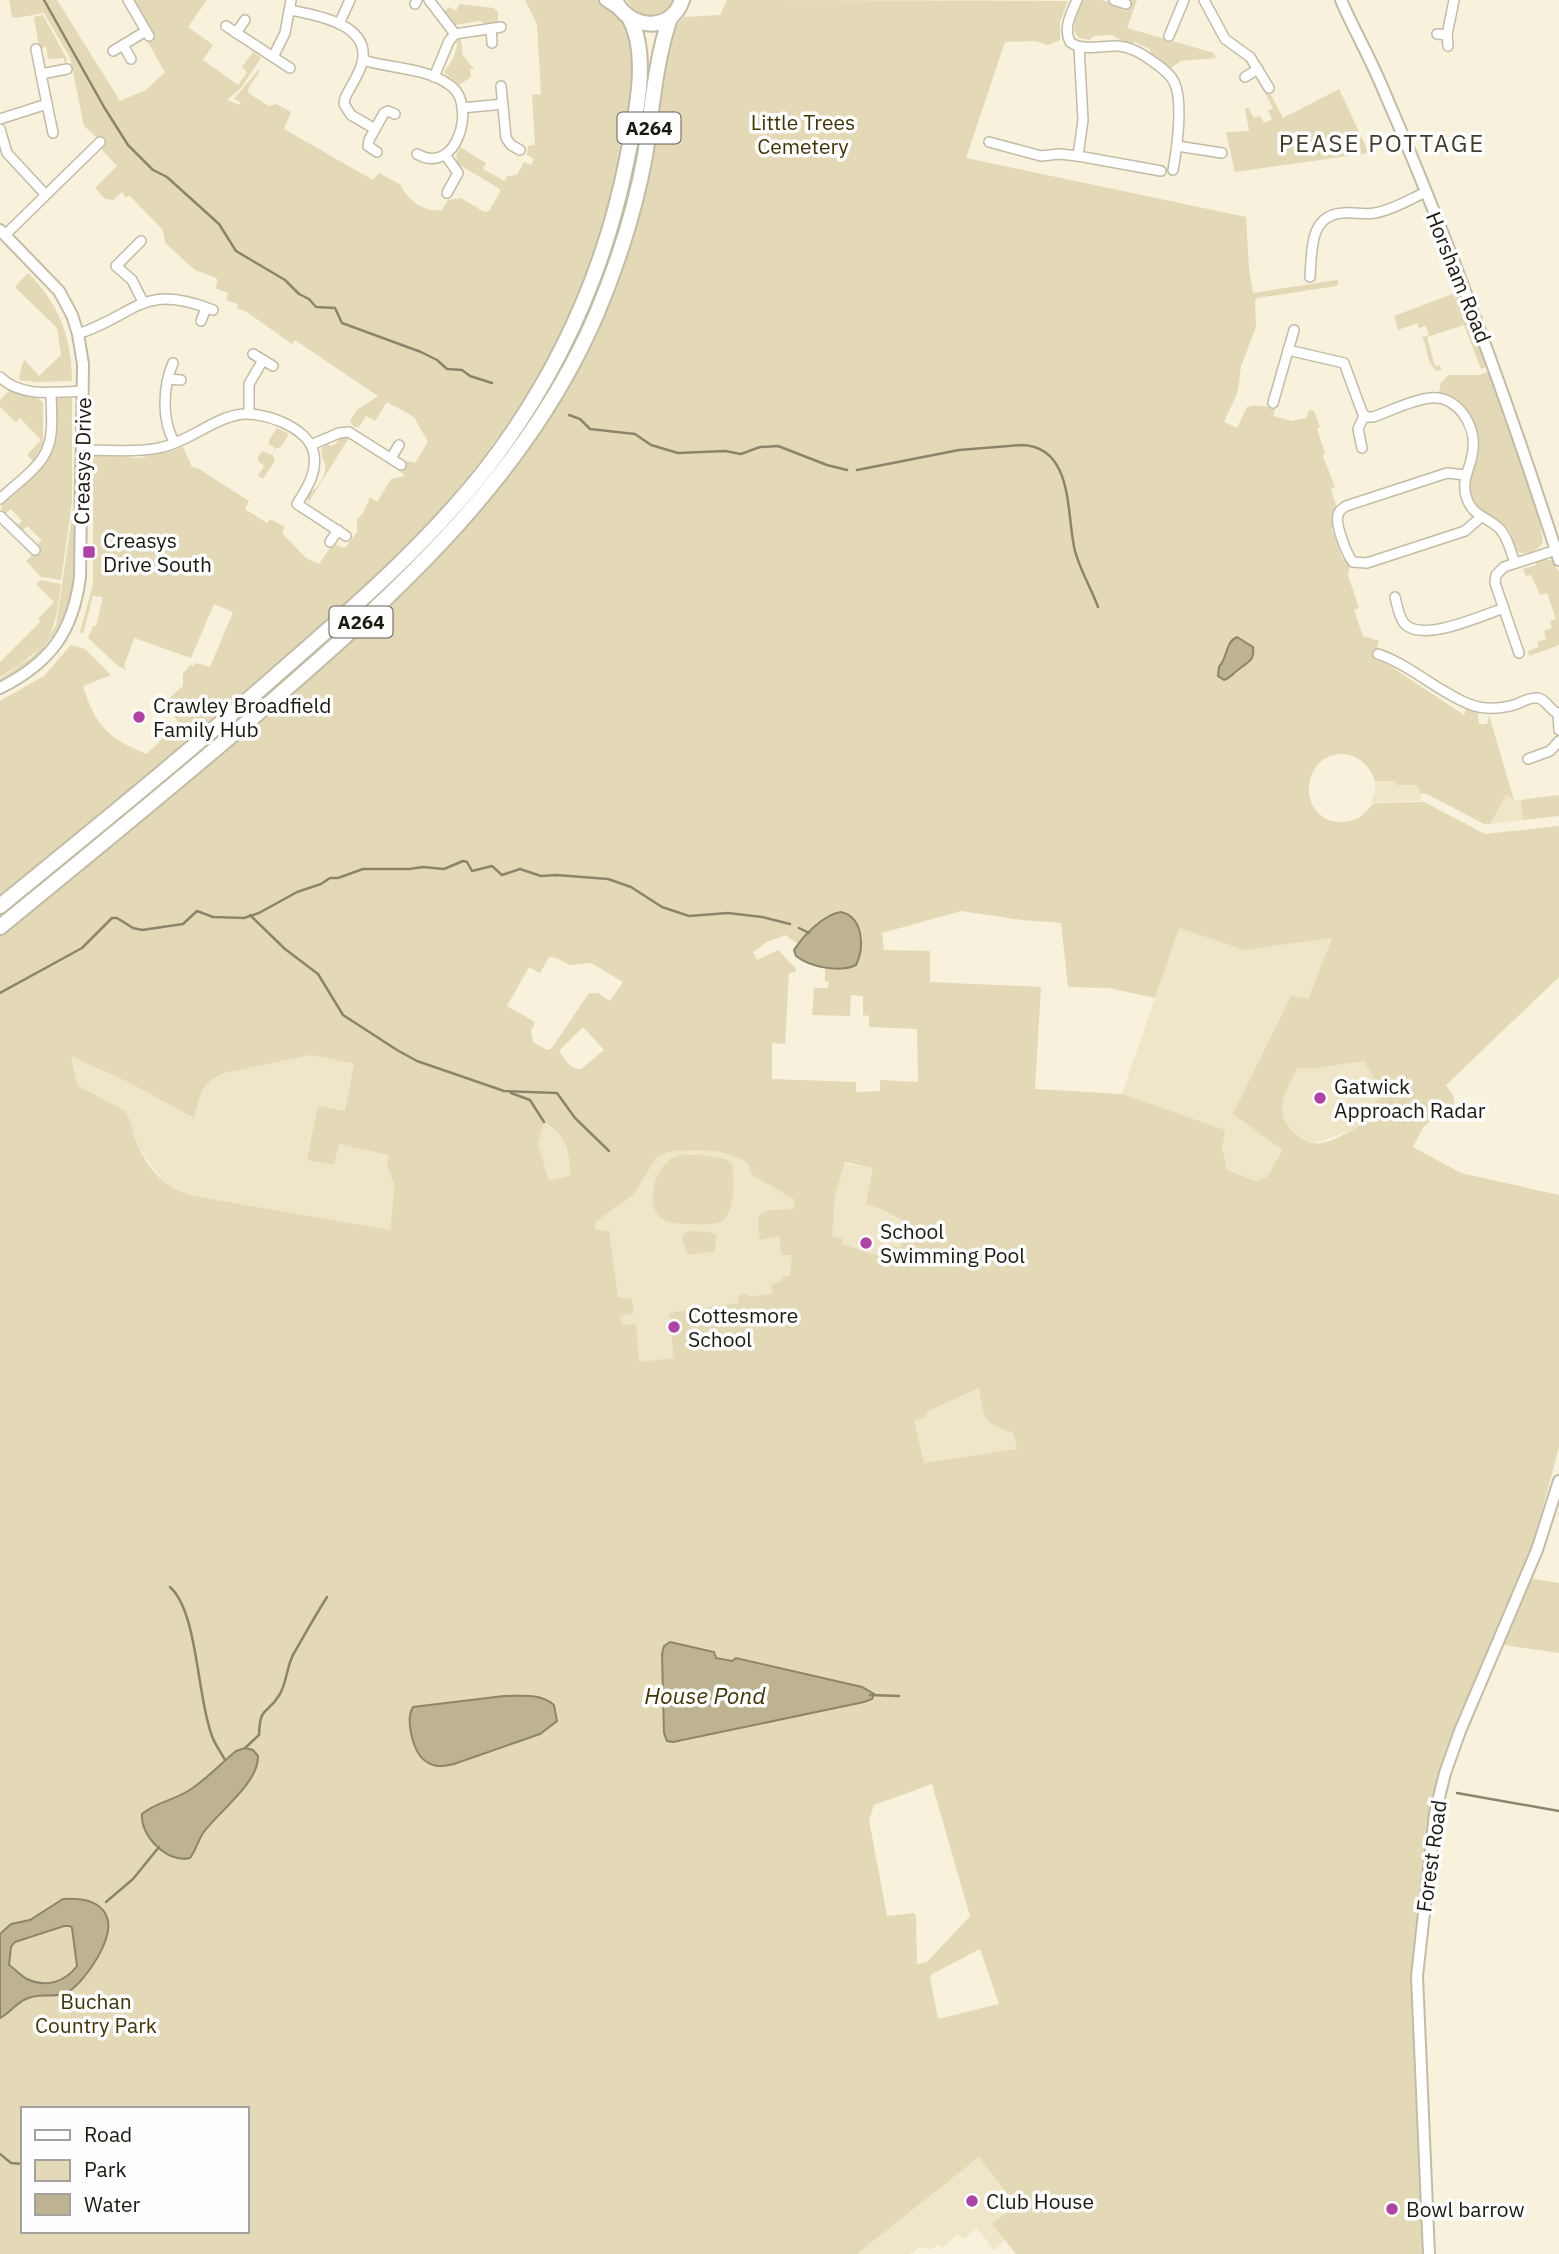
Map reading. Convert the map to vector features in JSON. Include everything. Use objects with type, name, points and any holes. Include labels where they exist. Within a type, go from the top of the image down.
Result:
[{"type":"highway","points":[[622,10],[647,24],[670,18],[682,0]]},
{"type":"highway","name":"A264","points":[[0,905],[211,732],[336,622],[391,571],[447,513],[510,435],[536,396],[581,308],[601,259],[617,206],[632,133],[639,70],[639,44],[635,29],[622,10]]},
{"type":"highway","name":"A264","points":[[0,927],[169,789],[354,628],[443,542],[508,466],[547,409],[581,347],[613,272],[640,180],[659,59],[670,18]]},
{"type":"street","points":[[113,51],[148,34],[128,0]]},
{"type":"street","points":[[339,24],[349,0]]},
{"type":"street","points":[[429,0],[455,34]]},
{"type":"street","points":[[605,0],[622,10]]},
{"type":"street","points":[[1077,0],[1067,32],[1070,42],[1079,47],[1128,48],[1148,58],[1168,74],[1177,91],[1177,146],[1173,170]]},
{"type":"street","points":[[1114,0],[1126,4]]},
{"type":"street","points":[[1169,36],[1184,0]]},
{"type":"street","points":[[1204,0],[1226,39],[1247,54],[1268,87]]},
{"type":"street","name":"Horsham Road","points":[[1341,0],[1371,61],[1426,192],[1494,366],[1557,555]]},
{"type":"street","points":[[1448,47],[1447,35],[1454,0]]},
{"type":"street","points":[[273,57],[285,33],[291,5],[351,29],[362,50],[363,60],[344,104],[351,115],[375,128]]},
{"type":"street","points":[[236,33],[245,20]]},
{"type":"street","points":[[226,26],[290,68]]},
{"type":"street","points":[[434,77],[449,41],[455,34],[496,28],[492,43]]},
{"type":"street","points":[[1437,34],[1447,35]]},
{"type":"street","points":[[123,45],[131,59]]},
{"type":"street","points":[[1078,156],[1083,120],[1079,47]]},
{"type":"street","points":[[36,49],[53,133]]},
{"type":"street","points":[[363,60],[434,77],[454,88],[462,108],[460,129],[450,152],[446,156],[429,159],[417,153]]},
{"type":"street","points":[[41,74],[67,69]]},
{"type":"street","points":[[1245,77],[1258,69]]},
{"type":"street","points":[[501,86],[506,138],[520,150]]},
{"type":"street","points":[[0,119],[47,104]]},
{"type":"street","points":[[462,108],[503,104]]},
{"type":"street","points":[[377,152],[368,144],[375,128],[386,111],[395,114]]},
{"type":"street","points":[[0,129],[7,153],[45,194]]},
{"type":"street","points":[[3,232],[100,142]]},
{"type":"street","points":[[989,142],[1041,156],[1078,156],[1161,171]]},
{"type":"street","points":[[1177,146],[1222,153]]},
{"type":"street","points":[[446,156],[458,173],[447,193]]},
{"type":"street","points":[[1310,277],[1314,231],[1324,220],[1338,213],[1379,212],[1426,192]]},
{"type":"street","name":"Creasys Drive","points":[[0,688],[27,673],[48,655],[71,620],[80,577],[83,391],[83,364],[72,315],[59,291],[3,232]]},
{"type":"street","points":[[141,241],[112,269],[132,279],[143,302]]},
{"type":"street","points":[[78,334],[99,328],[143,302],[158,299],[177,299],[210,309],[201,321]]},
{"type":"street","points":[[1273,404],[1294,330]]},
{"type":"street","points":[[1288,351],[1344,363],[1364,416],[1359,429],[1362,448]]},
{"type":"street","points":[[253,354],[273,366]]},
{"type":"street","points":[[249,414],[249,384],[263,360]]},
{"type":"street","points":[[173,363],[167,379],[167,426],[175,443]]},
{"type":"street","points":[[0,377],[17,388],[51,392],[83,391]]},
{"type":"street","points":[[167,379],[181,380]]},
{"type":"street","points":[[0,499],[46,453],[50,436],[51,392]]},
{"type":"street","points":[[1364,416],[1373,417],[1430,398],[1457,407],[1466,417],[1473,439],[1471,462],[1465,475],[1466,498],[1480,517],[1496,525],[1503,534],[1514,563]]},
{"type":"street","points":[[82,450],[155,449],[175,443],[222,421],[249,414],[281,421],[307,440],[314,459],[313,475],[290,514]]},
{"type":"street","points":[[311,445],[339,433],[349,432],[401,465]]},
{"type":"street","points":[[391,458],[399,445]]},
{"type":"street","points":[[1465,475],[1447,473],[1346,506],[1339,512],[1337,520],[1347,552],[1356,564],[1367,563],[1465,531],[1480,517]]},
{"type":"street","points":[[298,504],[342,533],[330,542]]},
{"type":"street","points":[[0,516],[35,550]]},
{"type":"street","points":[[1519,653],[1495,583],[1496,575],[1501,568],[1514,563],[1557,555]]},
{"type":"street","points":[[1395,597],[1404,623],[1423,631],[1435,631],[1504,608]]},
{"type":"street","points":[[1378,654],[1409,667],[1462,701],[1475,706],[1502,707],[1536,698],[1544,701],[1559,714],[1559,730]]},
{"type":"street","points":[[1528,759],[1550,751],[1559,742]]},
{"type":"street","name":"Forest Road","points":[[1429,2254],[1417,1976],[1435,1814],[1445,1773],[1460,1731],[1537,1549],[1559,1481]]},
{"type":"shaded area","points":[[1375,781],[1416,785],[1421,790],[1421,801],[1371,804]]},
{"type":"shaded area","points":[[1506,795],[1513,800],[1521,800],[1523,820],[1490,824]]},
{"type":"shaded area","points":[[1179,928],[1244,950],[1332,938],[1308,999],[1234,1114],[1284,1150],[1265,1179],[1260,1181],[1229,1172],[1225,1168],[1222,1147],[1224,1130],[1122,1094]]},
{"type":"shaded area","name":"Cottesmore School","points":[[70,1055],[130,1083],[201,1091],[207,1083],[225,1073],[311,1055],[370,1068],[490,1222],[647,1155],[726,1144],[873,1168],[890,1183],[1007,1403],[1017,1450],[924,1463],[173,1205],[162,1180],[139,1148],[125,1111],[77,1085]]},
{"type":"shaded area","points":[[1364,1061],[1382,1093],[1369,1111],[1376,1113],[1372,1123],[1315,1143],[1304,1140],[1289,1128],[1281,1111],[1284,1091],[1298,1068]]},
{"type":"shaded area","points":[[544,1122],[564,1138],[571,1175],[549,1181],[538,1144]]},
{"type":"shaded area","points":[[979,2157],[1017,2205],[992,2224],[1005,2240],[994,2250],[977,2228],[963,2239],[958,2234],[942,2248],[939,2245],[931,2249],[919,2247],[910,2254],[857,2254]]},
{"type":"green space","points":[[9,0],[57,0],[120,101],[146,90],[165,72],[147,41],[153,35],[133,0],[207,0],[188,27],[213,45],[203,60],[238,85],[247,72],[242,67],[253,52],[261,58],[241,88],[227,100],[240,105],[241,103],[234,99],[258,70],[260,71],[248,93],[269,106],[276,104],[291,112],[284,129],[373,180],[379,173],[401,185],[407,196],[417,204],[436,210],[442,210],[448,200],[461,198],[484,212],[489,211],[500,192],[500,189],[458,164],[456,156],[460,147],[486,163],[483,169],[504,181],[507,176],[517,175],[524,162],[531,165],[534,159],[527,155],[528,146],[535,145],[532,95],[541,94],[537,24],[525,0],[598,0],[618,17],[627,29],[633,54],[633,70],[623,144],[600,236],[568,319],[526,395],[477,464],[422,530],[360,592],[0,900],[0,701],[44,676],[71,645],[85,649],[111,675],[83,686],[98,721],[122,743],[147,754],[178,723],[167,700],[183,686],[183,674],[190,665],[196,663],[210,667],[233,612],[214,604],[191,658],[134,638],[124,666],[127,670],[118,666],[88,638],[93,626],[96,626],[103,597],[93,596],[83,634],[80,632],[93,584],[93,455],[141,458],[183,447],[192,467],[249,501],[245,509],[267,523],[270,519],[285,527],[282,533],[306,558],[319,564],[330,548],[336,545],[345,548],[357,532],[357,520],[370,497],[377,502],[391,479],[405,476],[400,471],[407,461],[415,463],[428,442],[414,417],[387,402],[375,421],[366,416],[359,427],[354,427],[350,421],[357,410],[378,396],[295,340],[292,344],[247,312],[237,308],[238,304],[226,300],[228,293],[215,288],[218,281],[216,278],[195,270],[165,243],[163,230],[129,195],[126,198],[122,192],[113,200],[105,199],[95,188],[117,166],[102,150],[104,144],[84,126],[70,58],[44,13],[12,17]]},
{"type":"green space","points":[[627,0],[675,0],[670,7],[658,14],[644,15]]},
{"type":"green space","points":[[727,0],[1068,1],[1060,22],[1060,40],[1048,45],[1035,41],[1005,42],[966,158],[1246,217],[1253,293],[1337,280],[1339,283],[1336,286],[1255,300],[1256,327],[1241,366],[1238,391],[1224,422],[1237,428],[1247,407],[1254,406],[1275,409],[1273,416],[1292,421],[1306,418],[1309,410],[1314,411],[1320,427],[1317,428],[1325,454],[1323,456],[1335,487],[1331,489],[1337,508],[1332,529],[1342,558],[1350,565],[1348,575],[1359,608],[1354,610],[1363,636],[1379,641],[1374,659],[1390,666],[1464,715],[1466,709],[1478,713],[1479,724],[1487,724],[1489,715],[1514,800],[1506,795],[1490,824],[1484,824],[1421,793],[1416,785],[1375,781],[1371,772],[1358,758],[1335,755],[1323,760],[1315,768],[1309,792],[1312,804],[1320,814],[1339,822],[1358,818],[1374,803],[1424,802],[1485,834],[1559,826],[1559,977],[1446,1085],[1454,1097],[1454,1105],[1424,1126],[1413,1147],[1461,1173],[1559,1195],[1559,1447],[1521,1577],[1559,1583],[1559,1653],[1497,1644],[1445,1773],[1420,1937],[1429,2254],[1016,2254],[992,2224],[1016,2205],[979,2157],[857,2254],[0,2254],[0,934],[116,840],[444,549],[515,465],[548,418],[603,316],[674,29],[684,17],[720,15]],"holes":[[[1227,652],[1254,652],[1251,662],[1233,674],[1221,679],[1217,672],[1225,662]],[[961,911],[1061,923],[1068,987],[1109,988],[1155,998],[1179,928],[1244,950],[1332,938],[1308,999],[1291,996],[1233,1114],[1283,1150],[1266,1178],[1256,1181],[1227,1170],[1222,1147],[1225,1130],[1122,1094],[1035,1089],[1041,987],[930,982],[930,951],[884,950],[882,933]],[[848,914],[858,926],[860,939],[825,967],[828,988],[814,988],[812,1015],[850,1016],[851,995],[863,996],[863,1015],[869,1016],[869,1027],[917,1029],[918,1082],[880,1080],[880,1091],[856,1092],[856,1082],[772,1079],[772,1043],[785,1044],[789,973],[796,972],[778,950],[757,960],[753,952],[767,942],[785,935],[798,944],[828,917]],[[549,957],[570,965],[591,963],[623,982],[610,1001],[598,993],[589,993],[552,1048],[547,1050],[533,1042],[531,1032],[535,1022],[507,1006],[529,967],[540,973]],[[583,1027],[604,1050],[581,1069],[571,1066],[559,1051]],[[311,1055],[354,1064],[345,1111],[318,1106],[307,1160],[334,1165],[339,1144],[389,1155],[387,1166],[395,1186],[390,1230],[183,1193],[159,1177],[146,1161],[125,1111],[77,1085],[71,1056],[130,1083],[194,1118],[206,1085],[225,1073]],[[1364,1061],[1382,1093],[1369,1111],[1375,1114],[1373,1123],[1367,1122],[1322,1143],[1312,1143],[1297,1135],[1289,1127],[1282,1111],[1285,1094],[1298,1068]],[[544,1122],[562,1138],[571,1175],[549,1181],[538,1144]],[[697,1150],[724,1153],[748,1163],[751,1174],[795,1200],[793,1209],[763,1212],[758,1220],[760,1240],[779,1236],[781,1255],[792,1255],[790,1276],[781,1277],[781,1282],[771,1284],[772,1294],[748,1297],[747,1293],[738,1296],[739,1303],[669,1313],[674,1358],[639,1362],[636,1324],[622,1325],[620,1316],[634,1313],[632,1301],[630,1298],[618,1298],[609,1231],[595,1230],[595,1222],[634,1194],[656,1158],[666,1153]],[[845,1162],[873,1168],[866,1204],[884,1210],[914,1227],[899,1248],[890,1244],[885,1258],[842,1244],[843,1239],[832,1236],[835,1195]],[[979,1388],[984,1413],[990,1423],[1013,1432],[1017,1449],[924,1463],[914,1421],[927,1416],[926,1412]],[[670,1642],[714,1652],[716,1658],[732,1661],[737,1658],[862,1687],[864,1702],[673,1742],[667,1741],[664,1733],[664,1646]],[[932,1784],[970,1916],[927,1962],[917,1964],[916,1915],[913,1913],[887,1916],[869,1820],[874,1805]],[[980,1949],[999,2004],[938,2019],[930,1977]]]},
{"type":"green space","points":[[1082,0],[1101,0],[1120,5],[1120,9],[1126,11],[1131,0],[1137,0],[1127,28],[1214,53],[1216,58],[1181,61],[1169,69],[1152,55],[1150,49],[1135,42],[1130,45],[1112,35],[1093,36],[1090,40],[1079,38],[1074,31],[1073,20]]},
{"type":"green space","points":[[459,4],[494,8],[498,12],[498,23],[485,24],[479,21],[455,25],[445,11],[449,7],[456,11]]},
{"type":"green space","points":[[43,15],[67,59],[65,65],[64,58],[48,59],[46,47],[39,48],[34,17]]},
{"type":"green space","points":[[461,39],[463,56],[474,69],[470,69],[471,77],[459,85],[444,72],[455,54],[457,41]]},
{"type":"green space","points":[[1339,89],[1369,153],[1235,172],[1226,132],[1249,131],[1245,108],[1251,108],[1249,109],[1254,118],[1260,116],[1264,123],[1272,119],[1268,111],[1273,108],[1265,93],[1269,91],[1283,118]]},
{"type":"green space","points":[[28,273],[48,297],[62,322],[69,350],[72,381],[19,380],[25,360],[39,376],[61,355],[57,328],[15,287]]},
{"type":"green space","points":[[1458,292],[1488,366],[1481,369],[1464,325],[1427,337],[1435,366],[1439,365],[1442,370],[1437,371],[1429,360],[1422,337],[1429,335],[1426,326],[1419,328],[1417,323],[1398,330],[1394,316]]},
{"type":"green space","points":[[1491,370],[1542,521],[1540,525],[1543,542],[1528,553],[1517,551],[1505,525],[1485,515],[1475,506],[1470,496],[1468,474],[1475,429],[1468,415],[1439,392],[1441,382],[1449,375],[1480,375]]},
{"type":"green space","points":[[9,391],[34,396],[43,402],[43,445],[33,461],[27,455],[41,440],[20,418],[16,422],[0,407],[0,400]]},
{"type":"green space","points":[[65,396],[72,398],[72,502],[61,580],[41,577],[26,561],[38,549],[36,546],[42,540],[27,526],[21,532],[16,527],[22,521],[11,509],[4,515],[1,508],[3,502],[40,467],[55,400]]},
{"type":"green space","points":[[277,428],[289,434],[280,448],[276,448],[272,454],[275,461],[263,479],[258,476],[264,466],[258,461],[258,457],[262,451],[271,455],[275,448],[269,444],[269,440]]},
{"type":"green space","points":[[349,438],[308,503],[308,495],[323,478],[325,465],[322,448],[327,444],[331,446],[337,443],[338,439]]},
{"type":"green space","points":[[74,458],[77,458],[75,579],[71,595],[50,640],[28,663],[0,682],[0,679],[33,656],[56,626],[73,509]]},
{"type":"green space","points":[[1535,561],[1553,561],[1559,572],[1559,645],[1529,656],[1528,651],[1539,647],[1537,642],[1546,639],[1544,631],[1552,628],[1550,621],[1556,619],[1547,593],[1540,595],[1531,575],[1526,576],[1523,569],[1536,565]]},
{"type":"green space","points":[[41,580],[61,584],[51,632],[40,647],[0,677],[0,662],[40,622],[38,619],[54,602],[36,584]]},
{"type":"green space","points":[[1559,795],[1559,816],[1523,820],[1521,800]]},
{"type":"green space","points":[[699,1155],[726,1159],[732,1164],[733,1195],[727,1217],[715,1224],[666,1221],[659,1216],[653,1202],[654,1185],[661,1169],[672,1158]]},
{"type":"green space","points":[[689,1231],[716,1235],[715,1251],[688,1255],[682,1238],[684,1233]]},
{"type":"water","points":[[1237,637],[1253,647],[1253,656],[1224,680],[1218,676],[1219,667],[1230,642]]},
{"type":"water","points":[[841,912],[848,915],[858,926],[861,950],[856,965],[841,969],[825,968],[796,956],[794,950],[808,932],[821,921]]},
{"type":"water","name":"House Pond","points":[[670,1642],[714,1652],[716,1658],[732,1661],[736,1658],[862,1687],[874,1694],[872,1699],[864,1702],[673,1742],[667,1741],[664,1733],[662,1654],[664,1646]]},
{"type":"water","points":[[504,1696],[530,1696],[549,1701],[554,1705],[557,1721],[540,1734],[454,1764],[433,1765],[422,1758],[414,1745],[410,1728],[413,1707]]},
{"type":"water","points":[[245,1748],[253,1750],[258,1756],[257,1766],[245,1787],[203,1833],[190,1858],[182,1859],[165,1853],[146,1831],[142,1814],[188,1791],[236,1751]]},
{"type":"water","points":[[63,1899],[82,1900],[94,1903],[103,1910],[108,1924],[107,1934],[91,1968],[68,1992],[26,1999],[0,2018],[0,1934],[11,1924],[30,1920]],"holes":[[[70,1926],[77,1966],[61,1980],[34,1982],[9,1965],[11,1947],[15,1942]]]},
{"type":"waterway","points":[[44,0],[128,145],[153,170],[167,177],[219,224],[236,251],[285,280],[316,307],[335,308],[342,323],[421,352],[447,369],[462,370],[470,376],[492,383]]},
{"type":"waterway","points":[[569,415],[580,419],[590,429],[635,434],[651,445],[678,453],[725,451],[741,454],[760,447],[778,446],[847,470]]},
{"type":"waterway","points":[[857,470],[959,450],[1022,445],[1039,449],[1051,458],[1060,470],[1075,551],[1098,607]]},
{"type":"waterway","points":[[0,993],[82,948],[112,918],[142,930],[183,924],[197,911],[213,917],[244,918],[330,878],[338,878],[363,869],[444,869],[463,861],[467,862],[472,871],[492,866],[502,875],[520,869],[541,876],[608,879],[631,887],[662,907],[689,916],[728,913],[790,924]]},
{"type":"waterway","points":[[250,915],[285,949],[318,974],[343,1015],[417,1061],[504,1091],[557,1093],[575,1118],[609,1151]]},
{"type":"waterway","points":[[799,928],[809,933]]},
{"type":"waterway","points":[[511,1093],[530,1100],[544,1122]]},
{"type":"waterway","points":[[170,1587],[186,1615],[207,1720],[213,1739],[225,1760]]},
{"type":"waterway","points":[[245,1748],[259,1735],[263,1714],[280,1694],[292,1658],[327,1597]]},
{"type":"waterway","points":[[870,1695],[899,1696]]},
{"type":"waterway","points":[[1457,1793],[1559,1811]]},
{"type":"waterway","points":[[106,1902],[133,1879],[159,1847]]},
{"type":"waterway","points":[[0,2154],[11,2163],[21,2164]]},
{"type":"place","name":"Creasys Drive South","points":[[89,552]]},
{"type":"place","name":"Crawley Broadfield Family Hub","points":[[139,717]]},
{"type":"place","name":"Gatwick Approach Radar","points":[[1320,1098]]},
{"type":"place","name":"School Swimming Pool","points":[[866,1243]]},
{"type":"place","name":"Cottesmore School","points":[[674,1327]]},
{"type":"place","name":"Club House","points":[[972,2201]]},
{"type":"place","name":"Bowl barrow","points":[[1392,2209]]},
{"type":"district","name":"PEASE POTTAGE","points":[[1382,143]]},
{"type":"park label","name":"Little Trees Cemetery","points":[[803,134]]},
{"type":"park label","name":"Buchan Country Park","points":[[96,2013]]}]
